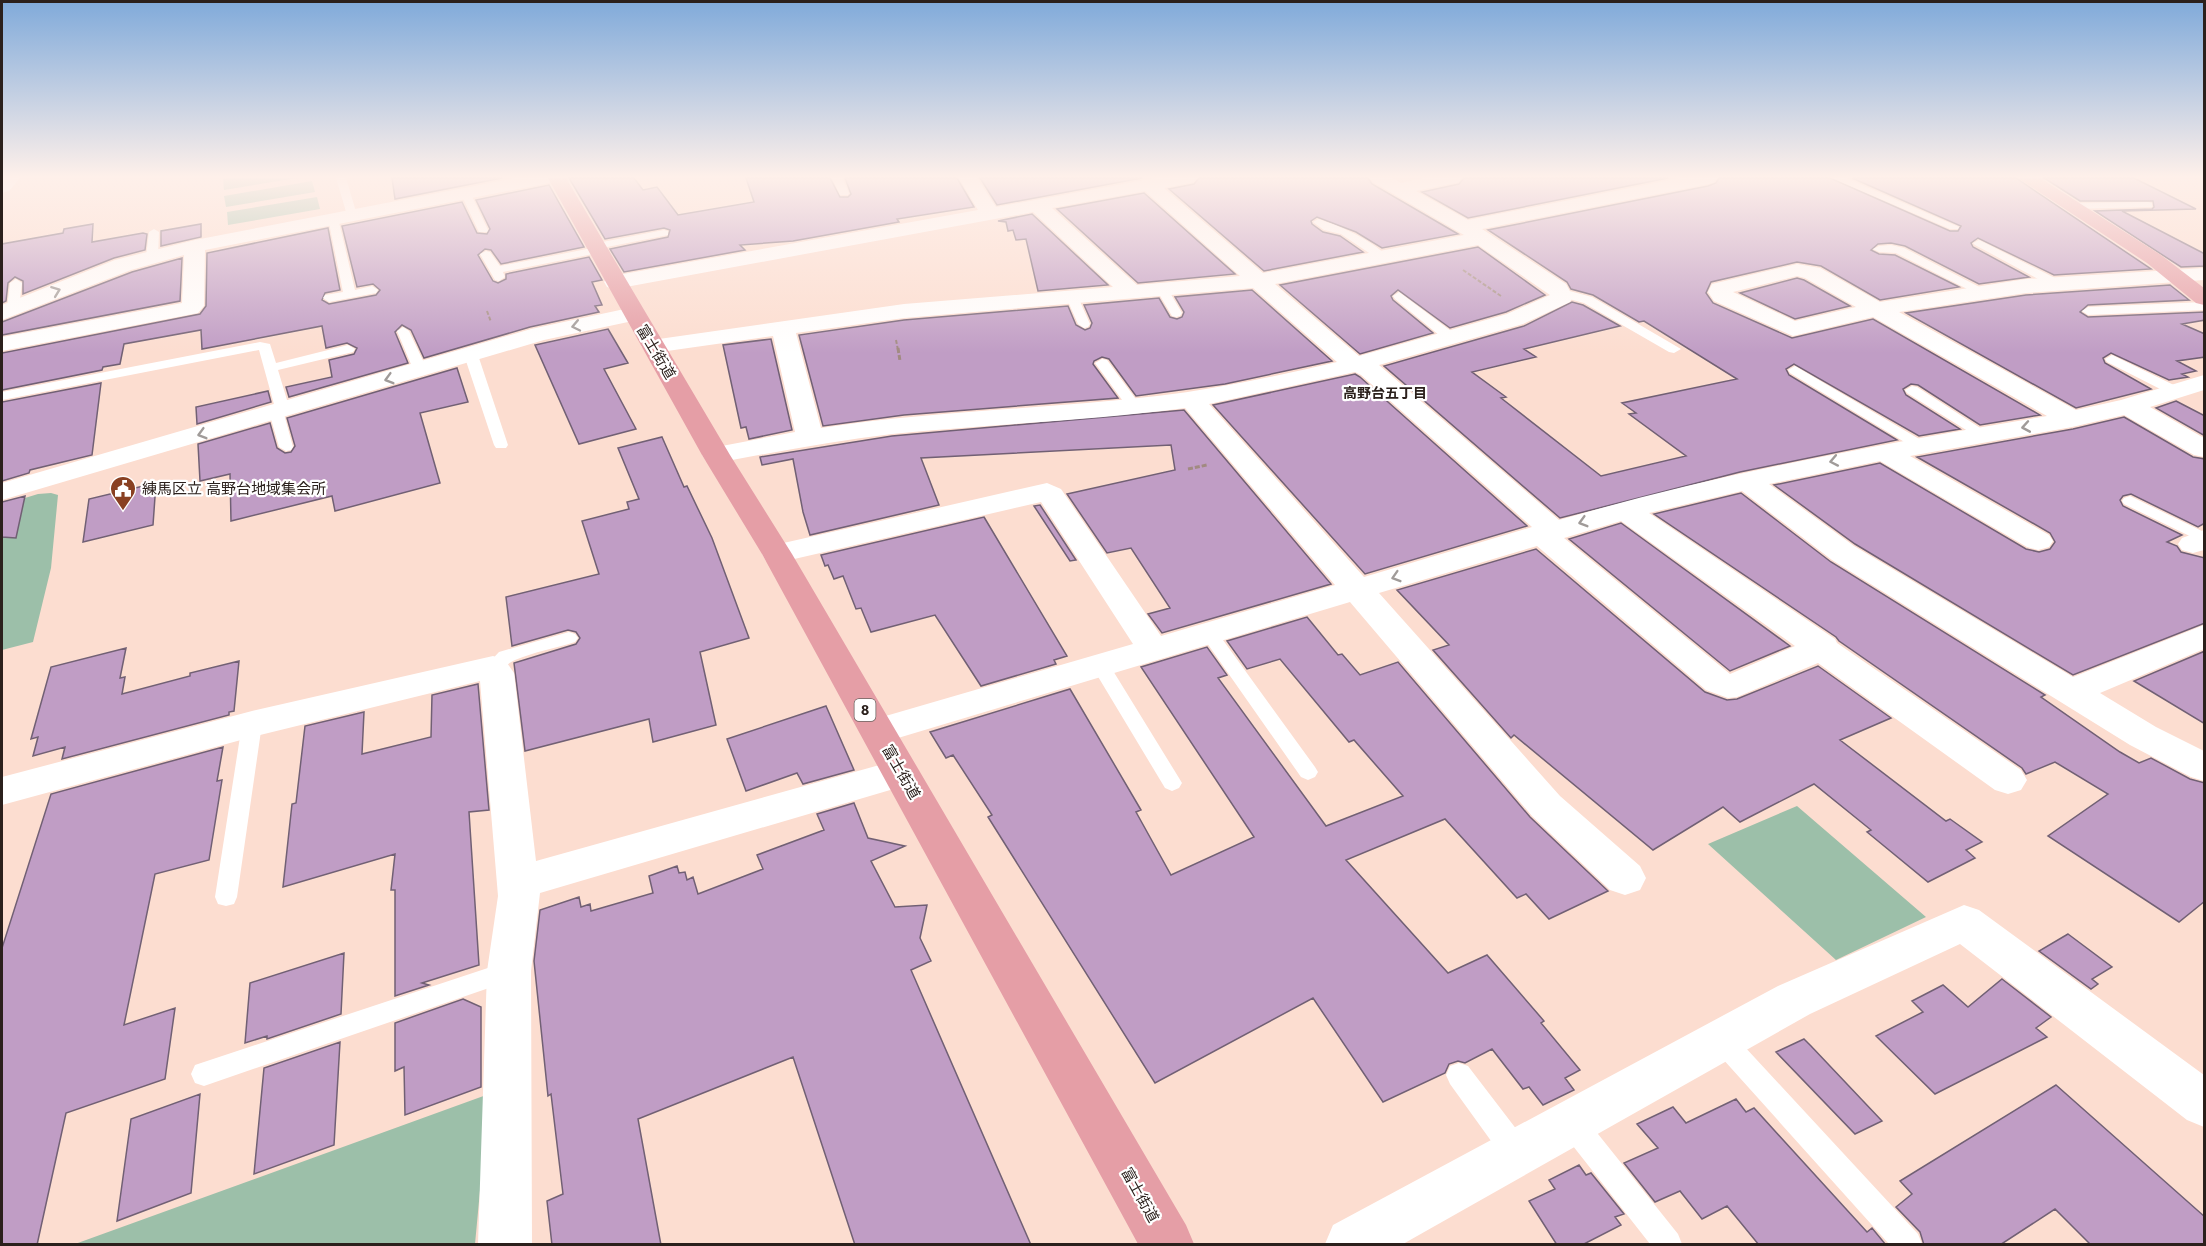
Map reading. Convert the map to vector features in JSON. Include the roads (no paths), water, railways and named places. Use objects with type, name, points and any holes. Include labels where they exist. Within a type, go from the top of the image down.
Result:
[{"type":"main road","name":"富士街道","points":[[590,236],[716,455],[777,554],[1167,1245]]},
{"type":"main road","points":[[2117,236],[2180,277],[2205,298]]},
{"type":"street","points":[[7,310],[123,265],[244,236]]},
{"type":"street","points":[[615,282],[864,236]]},
{"type":"street","points":[[1071,236],[1132,292]]},
{"type":"street","points":[[1206,236],[1349,360],[1370,370],[1547,532],[1718,682],[1728,686],[1737,685],[1823,647]]},
{"type":"street","points":[[653,346],[904,311],[1256,281],[1430,247],[1460,236]]},
{"type":"street","points":[[716,455],[810,438],[910,424],[1191,399],[1304,378],[1359,365],[1528,314],[1562,297],[1562,293],[1478,236]]},
{"type":"street","points":[[2,344],[190,308],[193,306],[195,246]]},
{"type":"street","points":[[2072,419],[1876,309],[1803,270],[1720,289],[1719,292],[1793,329],[1876,309],[1985,293],[2205,274]]},
{"type":"street","points":[[2,492],[539,334],[634,314]]},
{"type":"street","points":[[783,328],[810,438]]},
{"type":"street","points":[[878,731],[1625,510],[1745,480],[1884,452],[2072,419],[2128,406],[2205,382]]},
{"type":"street","points":[[1191,399],[1546,806],[1625,878]]},
{"type":"street","points":[[2128,406],[2205,449]]},
{"type":"street","points":[[1884,452],[2038,541]]},
{"type":"street","points":[[1745,480],[1843,553],[2143,736],[2205,767]]},
{"type":"street","points":[[777,554],[1047,492],[1153,649]]},
{"type":"street","points":[[1625,510],[1823,647],[2008,780]]},
{"type":"street","points":[[2071,692],[2205,636]]},
{"type":"street","points":[[2,791],[252,724],[493,668],[497,673],[519,896],[509,971],[505,1245]]},
{"type":"street","points":[[517,883],[901,772]]},
{"type":"street","points":[[1352,1245],[1794,1000],[1964,923],[2205,1104]]},
{"type":"lane","points":[[152,257],[154,236]]},
{"type":"lane","points":[[345,236],[350,294]]},
{"type":"lane","points":[[486,254],[498,273],[650,236]]},
{"type":"lane","points":[[1351,236],[1382,257]]},
{"type":"lane","points":[[1980,243],[2059,285]]},
{"type":"lane","points":[[1879,249],[1900,250],[1985,293]]},
{"type":"lane","points":[[7,310],[16,283]]},
{"type":"lane","points":[[1162,289],[1176,313]]},
{"type":"lane","points":[[329,298],[372,290]]},
{"type":"lane","points":[[1562,293],[1588,300],[1674,349]]},
{"type":"lane","points":[[1399,296],[1450,338]]},
{"type":"lane","points":[[1072,297],[1084,324]]},
{"type":"lane","points":[[2088,311],[2205,306]]},
{"type":"lane","points":[[403,331],[420,369]]},
{"type":"lane","points":[[2,396],[252,346],[265,347],[286,447]]},
{"type":"lane","points":[[271,368],[348,349]]},
{"type":"lane","points":[[471,355],[501,445]]},
{"type":"lane","points":[[2112,359],[2175,391]]},
{"type":"lane","points":[[1102,363],[1133,405]]},
{"type":"lane","points":[[1796,370],[1921,446]]},
{"type":"lane","points":[[1912,390],[1984,435]]},
{"type":"lane","points":[[2130,501],[2201,541]]},
{"type":"lane","points":[[1209,633],[1308,772]]},
{"type":"lane","points":[[493,668],[506,656],[569,638]]},
{"type":"lane","points":[[1100,665],[1172,783]]},
{"type":"lane","points":[[226,897],[252,724]]},
{"type":"lane","points":[[204,1074],[509,971]]},
{"type":"lane","points":[[1722,1040],[1908,1245]]},
{"type":"lane","points":[[1459,1075],[1517,1153]]},
{"type":"lane","points":[[1572,1123],[1668,1245]]},
{"type":"place","name":"練馬区立 高野台地域集会所","points":[[123,512]]},
{"type":"district","name":"高野台五丁目","points":[[1385,393]]}]
